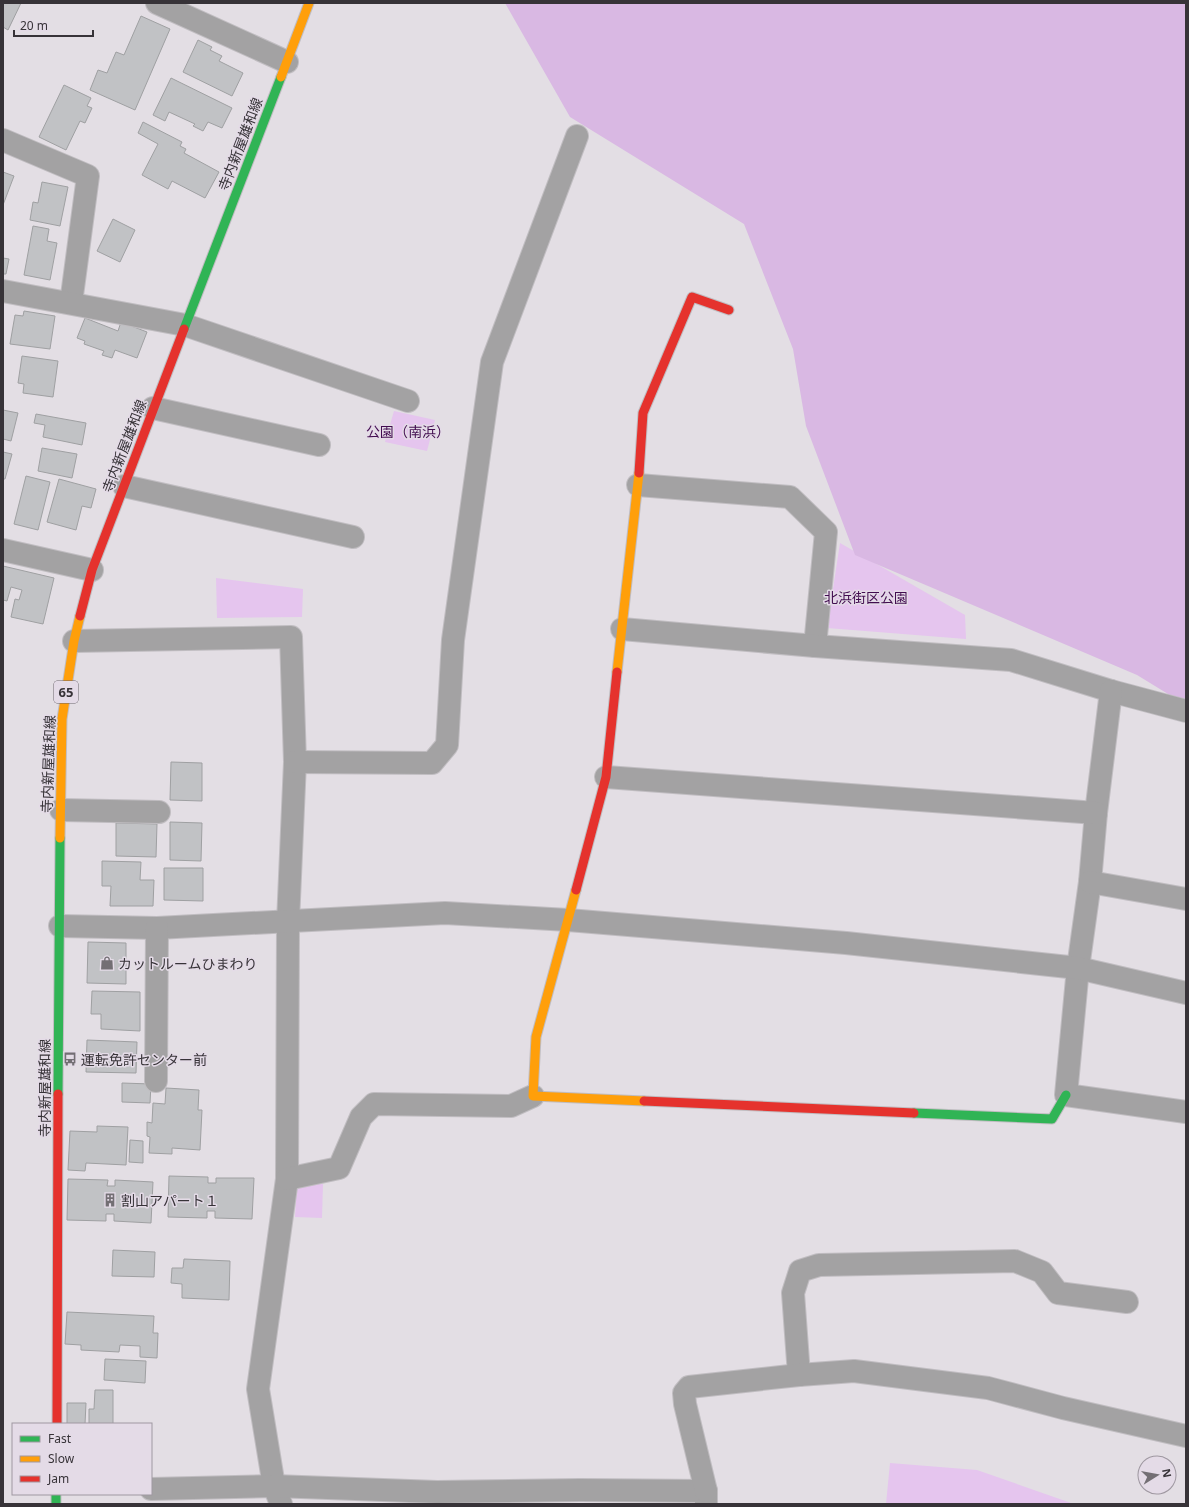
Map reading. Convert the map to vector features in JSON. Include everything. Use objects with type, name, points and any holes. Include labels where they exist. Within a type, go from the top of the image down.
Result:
[{"type":"main road","name":"寺内新屋雄和線","points":[[57,1423],[62,719],[74,641],[92,570],[287,62],[308,3]]},
{"type":"main road","points":[[729,310],[692,297],[643,413],[638,485],[606,778],[536,1037],[533,1096],[1052,1119],[1066,1095]]},
{"type":"street","points":[[157,3],[287,62]]},
{"type":"street","points":[[295,762],[432,763],[447,745],[454,640],[492,362],[577,136]]},
{"type":"street","points":[[3,140],[88,176],[71,303]]},
{"type":"street","points":[[3,291],[185,325],[408,401]]},
{"type":"street","points":[[153,408],[318,445]]},
{"type":"street","points":[[638,485],[790,497],[826,532],[815,646]]},
{"type":"street","points":[[124,486],[353,536]]},
{"type":"street","points":[[3,550],[92,570]]},
{"type":"street","points":[[622,629],[815,646],[1011,660],[1111,691],[1186,712]]},
{"type":"street","points":[[74,641],[291,637],[295,762],[288,922],[288,1179],[258,1389],[277,1495]]},
{"type":"street","points":[[1111,691],[1096,813],[1090,882],[1078,968],[1066,1095],[1186,1112]]},
{"type":"street","points":[[606,778],[1096,813]]},
{"type":"street","points":[[61,810],[159,812]]},
{"type":"street","points":[[1090,882],[1186,899]]},
{"type":"street","points":[[60,926],[157,928],[445,913],[568,920],[846,943],[1078,968],[1186,993]]},
{"type":"street","points":[[156,1081],[157,928]]},
{"type":"street","points":[[288,1179],[339,1168],[361,1117],[374,1104],[511,1106],[533,1096]]},
{"type":"street","points":[[799,1375],[793,1293],[800,1271],[819,1265],[1015,1261],[1042,1272],[1058,1293],[1127,1302]]},
{"type":"street","points":[[152,1489],[277,1495],[436,1498],[706,1497],[685,1404],[684,1393],[689,1387],[799,1375],[854,1371],[988,1388],[1063,1408],[1186,1436]]},
{"type":"green space","name":"公園（南浜）","points":[[394,411],[435,420],[427,451],[385,442]]},
{"type":"green space","name":"北浜街区公園","points":[[840,543],[965,615],[966,639],[827,628]]},
{"type":"green space","points":[[216,578],[303,589],[302,617],[217,618]]},
{"type":"green space","points":[[297,1183],[323,1184],[322,1218],[295,1217]]},
{"type":"green space","points":[[890,1463],[977,1470],[1074,1504],[886,1504]]},
{"type":"shaded area","points":[[505,3],[1186,3],[1186,705],[1137,675],[855,555],[806,426],[793,349],[744,224],[570,117]]},
{"type":"building","points":[[3,3],[21,3],[8,30],[3,27]]},
{"type":"building","points":[[141,16],[170,29],[135,110],[90,90],[98,70],[107,73],[116,52],[124,55]]},
{"type":"building","points":[[198,40],[212,47],[210,50],[222,56],[219,61],[243,73],[232,96],[183,72]]},
{"type":"building","points":[[171,78],[232,108],[222,128],[208,122],[203,131],[193,126],[195,124],[169,112],[165,121],[153,115]]},
{"type":"building","points":[[64,85],[91,98],[87,106],[92,108],[85,123],[80,121],[66,150],[39,137]]},
{"type":"building","points":[[143,122],[182,142],[180,146],[186,149],[184,153],[219,172],[205,198],[172,181],[168,189],[142,175],[158,144],[138,133]]},
{"type":"building","points":[[3,172],[14,176],[3,205]]},
{"type":"building","points":[[42,182],[68,187],[60,226],[30,220],[33,202],[38,203]]},
{"type":"building","points":[[113,219],[135,230],[120,262],[97,251]]},
{"type":"building","points":[[33,226],[49,229],[47,241],[57,243],[50,280],[24,275]]},
{"type":"building","points":[[3,258],[9,259],[6,274],[3,274]]},
{"type":"building","points":[[24,311],[55,316],[50,349],[10,344],[15,315],[23,316]]},
{"type":"building","points":[[85,318],[118,331],[121,322],[147,332],[137,358],[115,350],[112,358],[102,355],[104,351],[84,344],[85,341],[77,338]]},
{"type":"building","points":[[22,356],[58,361],[53,397],[23,393],[24,384],[18,383]]},
{"type":"building","points":[[3,410],[18,413],[11,441],[3,439]]},
{"type":"building","points":[[36,414],[86,423],[82,445],[43,437],[45,425],[34,423]]},
{"type":"building","points":[[42,448],[77,454],[72,478],[38,471]]},
{"type":"building","points":[[3,452],[12,454],[5,479],[3,479]]},
{"type":"building","points":[[26,476],[50,482],[38,530],[14,524]]},
{"type":"building","points":[[59,479],[96,489],[91,508],[82,506],[76,530],[47,522]]},
{"type":"building","points":[[3,566],[54,578],[43,624],[11,617],[15,599],[19,600],[22,590],[11,587],[7,601],[3,600]]},
{"type":"building","points":[[171,762],[202,763],[202,801],[170,800]]},
{"type":"building","points":[[170,822],[202,823],[201,861],[170,860]]},
{"type":"building","points":[[116,823],[157,824],[156,857],[116,856]]},
{"type":"building","points":[[102,861],[141,862],[140,880],[154,880],[153,906],[110,906],[111,886],[102,886]]},
{"type":"building","points":[[164,868],[203,868],[203,901],[164,900]]},
{"type":"building","name":"カットルームひまわり","points":[[88,942],[126,943],[126,984],[87,983]]},
{"type":"building","points":[[92,991],[140,992],[140,1031],[101,1029],[101,1014],[91,1014]]},
{"type":"building","points":[[87,1040],[137,1042],[136,1073],[86,1072]]},
{"type":"building","points":[[122,1083],[151,1084],[150,1103],[122,1102]]},
{"type":"building","points":[[166,1088],[199,1090],[198,1110],[202,1110],[200,1150],[172,1148],[172,1154],[149,1153],[150,1137],[147,1136],[147,1122],[152,1123],[153,1103],[165,1104]]},
{"type":"building","points":[[97,1126],[128,1127],[126,1165],[86,1163],[85,1171],[68,1170],[70,1131],[97,1132]]},
{"type":"building","points":[[130,1140],[143,1141],[143,1163],[129,1162]]},
{"type":"building","points":[[169,1176],[208,1177],[208,1183],[216,1183],[216,1178],[254,1178],[252,1219],[215,1218],[215,1211],[207,1211],[207,1218],[168,1217]]},
{"type":"building","name":"割山アパート１","points":[[68,1179],[108,1180],[107,1186],[115,1186],[115,1180],[153,1182],[151,1223],[114,1221],[114,1214],[106,1214],[106,1221],[67,1220]]},
{"type":"building","points":[[113,1250],[155,1252],[154,1277],[112,1276]]},
{"type":"building","points":[[184,1259],[230,1261],[229,1300],[182,1298],[182,1284],[171,1283],[172,1268],[183,1268]]},
{"type":"building","points":[[67,1312],[154,1316],[153,1333],[158,1333],[157,1358],[140,1357],[140,1346],[120,1345],[119,1352],[81,1350],[81,1345],[65,1344]]},
{"type":"building","points":[[105,1359],[146,1361],[145,1383],[104,1380]]},
{"type":"building","points":[[95,1390],[113,1390],[113,1423],[89,1423],[89,1409],[94,1409]]},
{"type":"building","points":[[67,1403],[86,1403],[85,1423],[67,1423]]},
{"type":"traffic: fast","points":[[184,329],[281,77]]},
{"type":"traffic: fast","points":[[58,1094],[60,838]]},
{"type":"traffic: fast","points":[[914,1113],[1052,1119],[1066,1095]]},
{"type":"traffic: fast","points":[[56,1495],[56,1504]]},
{"type":"traffic: slow","points":[[281,77],[309,3]]},
{"type":"traffic: slow","points":[[617,672],[639,473]]},
{"type":"traffic: slow","points":[[60,838],[62,719],[74,641],[80,616]]},
{"type":"traffic: slow","points":[[576,890],[536,1037],[533,1096],[644,1101]]},
{"type":"traffic: jam","points":[[639,473],[643,413],[692,297],[729,310]]},
{"type":"traffic: jam","points":[[80,616],[92,570],[184,329]]},
{"type":"traffic: jam","points":[[576,890],[606,777],[617,672]]},
{"type":"traffic: jam","points":[[57,1423],[58,1094]]},
{"type":"traffic: jam","points":[[644,1101],[914,1113]]},
{"type":"place","name":"カットルームひまわり","points":[[107,963]]},
{"type":"place","name":"運転免許センター前","points":[[70,1059]]},
{"type":"place","name":"割山アパート１","points":[[110,1200]]}]
